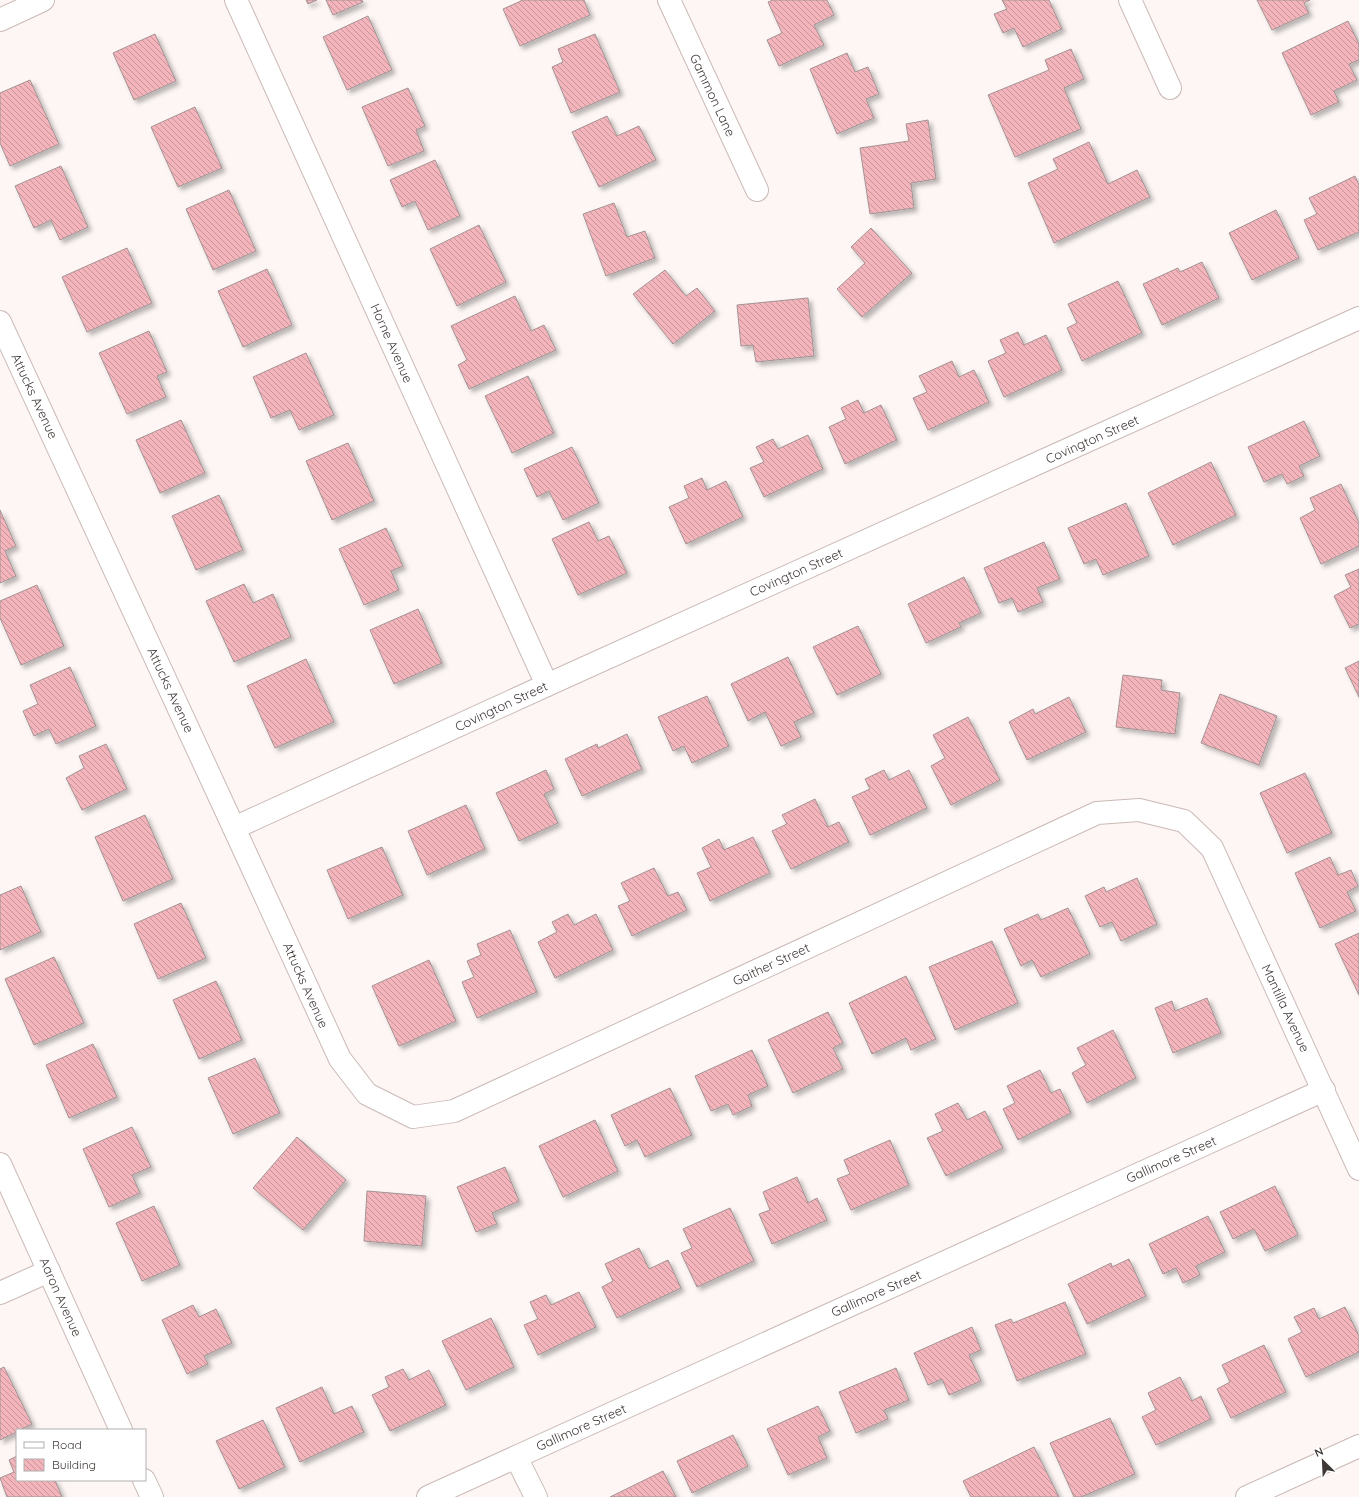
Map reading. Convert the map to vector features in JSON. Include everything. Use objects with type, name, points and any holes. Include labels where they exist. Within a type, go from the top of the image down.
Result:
[{"type":"street","points":[[0,20],[43,0]]},
{"type":"street","name":"Gammon Lane","points":[[669,0],[758,190]]},
{"type":"street","points":[[1130,0],[1170,88]]},
{"type":"street","name":"Horne Avenue","points":[[236,1],[547,685]]},
{"type":"street","name":"Covington Street","points":[[234,828],[547,685],[1358,321]]},
{"type":"street","name":"Attucks Avenue","points":[[0,322],[340,1060]]},
{"type":"street","name":"Gaither Street","points":[[340,1060],[367,1094],[413,1117],[454,1111],[1097,813],[1139,810],[1184,821],[1212,848]]},
{"type":"street","name":"Mantilla Avenue","points":[[1212,848],[1359,1169]]},
{"type":"street","name":"Gallimore Street","points":[[428,1497],[1324,1090]]},
{"type":"street","name":"Aaron Avenue","points":[[0,1164],[121,1429]]},
{"type":"street","points":[[0,1293],[49,1271]]},
{"type":"street","points":[[1247,1497],[1359,1446]]},
{"type":"street","points":[[516,1457],[536,1497]]},
{"type":"street","points":[[144,1481],[152,1497]]},
{"type":"building","points":[[306,0],[317,0],[308,4]]},
{"type":"building","points":[[326,0],[362,0],[363,2],[333,15]]},
{"type":"building","points":[[521,0],[584,0],[590,15],[520,46],[503,9]]},
{"type":"building","points":[[773,0],[827,0],[834,15],[814,25],[824,45],[779,66],[767,40],[782,33],[768,2]]},
{"type":"building","points":[[1002,0],[1049,0],[1062,29],[1023,47],[1014,28],[1003,33],[994,14],[1007,9]]},
{"type":"building","points":[[1257,0],[1310,0],[1304,3],[1309,13],[1272,30]]},
{"type":"building","points":[[368,16],[392,70],[347,90],[323,37]]},
{"type":"building","points":[[1348,21],[1359,44],[1359,60],[1349,64],[1357,80],[1334,91],[1339,102],[1311,115],[1282,53]]},
{"type":"building","points":[[155,34],[176,81],[134,100],[113,53]]},
{"type":"building","points":[[595,34],[620,92],[571,113],[552,67],[563,62],[558,49]]},
{"type":"building","points":[[1071,49],[1084,79],[1064,88],[1081,129],[1015,157],[988,95],[1049,70],[1045,60]]},
{"type":"building","points":[[847,53],[855,72],[868,67],[879,94],[866,99],[874,118],[837,134],[810,69]]},
{"type":"building","points":[[30,80],[59,144],[10,166],[0,143],[0,93]]},
{"type":"building","points":[[408,88],[425,126],[416,130],[424,151],[388,166],[362,107]]},
{"type":"building","points":[[195,107],[222,168],[178,187],[151,127]]},
{"type":"building","points":[[607,116],[617,136],[639,126],[656,160],[599,187],[572,132]]},
{"type":"building","points":[[928,120],[936,179],[911,183],[914,208],[870,214],[860,148],[909,141],[906,124]]},
{"type":"building","points":[[1089,142],[1108,184],[1137,170],[1150,197],[1054,243],[1028,183],[1058,169],[1053,159]]},
{"type":"building","points":[[435,160],[460,216],[428,230],[415,201],[402,207],[390,180]]},
{"type":"building","points":[[61,166],[88,227],[60,240],[51,220],[34,228],[15,186]]},
{"type":"building","points":[[1355,176],[1359,185],[1359,232],[1318,250],[1304,220],[1317,214],[1309,198]]},
{"type":"building","points":[[229,190],[256,251],[213,270],[186,209]]},
{"type":"building","points":[[614,203],[627,237],[645,231],[655,258],[606,276],[583,214]]},
{"type":"building","points":[[1276,210],[1299,258],[1252,280],[1229,233]]},
{"type":"building","points":[[479,225],[506,282],[457,306],[430,249]]},
{"type":"building","points":[[871,228],[912,273],[862,317],[837,289],[865,263],[851,247]]},
{"type":"building","points":[[127,248],[152,303],[87,332],[62,277]]},
{"type":"building","points":[[1202,262],[1219,298],[1162,325],[1143,284],[1178,268],[1180,272]]},
{"type":"building","points":[[267,269],[292,325],[243,347],[218,291]]},
{"type":"building","points":[[665,270],[686,296],[697,288],[715,311],[673,344],[633,294]]},
{"type":"building","points":[[1118,281],[1142,333],[1082,361],[1067,328],[1077,323],[1068,304]]},
{"type":"building","points":[[515,296],[531,331],[544,325],[556,350],[469,389],[458,365],[467,360],[451,326]]},
{"type":"building","points":[[808,298],[814,356],[756,362],[753,345],[741,346],[737,305]]},
{"type":"building","points":[[149,331],[167,372],[157,376],[166,397],[127,414],[99,353]]},
{"type":"building","points":[[1018,332],[1024,345],[1046,335],[1062,370],[1004,397],[988,361],[1006,353],[1000,340]]},
{"type":"building","points":[[306,353],[334,415],[299,430],[290,410],[271,418],[253,377]]},
{"type":"building","points":[[952,361],[959,377],[974,370],[989,402],[928,430],[913,398],[927,392],[919,376]]},
{"type":"building","points":[[528,376],[554,433],[512,453],[485,396]]},
{"type":"building","points":[[858,400],[864,413],[881,405],[897,440],[845,464],[829,427],[846,419],[841,408]]},
{"type":"building","points":[[181,420],[205,473],[160,493],[136,440]]},
{"type":"building","points":[[1304,421],[1320,456],[1299,466],[1304,476],[1287,484],[1282,474],[1264,482],[1248,447]]},
{"type":"building","points":[[808,435],[823,469],[764,497],[750,468],[764,462],[756,447],[773,439],[778,449]]},
{"type":"building","points":[[348,443],[374,501],[332,520],[306,461]]},
{"type":"building","points":[[572,447],[599,503],[563,520],[549,491],[537,497],[524,469]]},
{"type":"building","points":[[1211,462],[1236,515],[1173,545],[1148,493]]},
{"type":"building","points":[[702,478],[707,490],[726,481],[743,517],[686,544],[669,507],[689,498],[684,486]]},
{"type":"building","points":[[1341,484],[1359,523],[1359,546],[1321,564],[1300,518],[1315,510],[1310,498]]},
{"type":"building","points":[[219,495],[243,550],[196,570],[172,516]]},
{"type":"building","points":[[1126,503],[1149,556],[1103,575],[1096,559],[1084,564],[1068,528]]},
{"type":"building","points":[[0,510],[16,546],[5,551],[16,576],[0,583]]},
{"type":"building","points":[[589,522],[598,541],[609,536],[627,573],[578,595],[552,539]]},
{"type":"building","points":[[386,528],[403,566],[391,571],[399,590],[364,605],[339,549]]},
{"type":"building","points":[[1044,542],[1060,579],[1037,588],[1043,602],[1018,612],[1012,598],[999,603],[984,568]]},
{"type":"building","points":[[1359,569],[1359,624],[1350,628],[1334,596],[1351,587],[1345,575]]},
{"type":"building","points":[[964,577],[981,613],[959,623],[961,627],[926,643],[908,604]]},
{"type":"building","points":[[244,584],[253,603],[273,594],[291,637],[234,662],[206,601]]},
{"type":"building","points":[[37,585],[64,646],[21,665],[0,618],[0,601]]},
{"type":"building","points":[[418,609],[442,663],[394,684],[370,630]]},
{"type":"building","points":[[858,626],[881,674],[837,695],[813,647]]},
{"type":"building","points":[[788,657],[814,713],[794,722],[801,737],[781,746],[765,712],[748,721],[731,684]]},
{"type":"building","points":[[306,659],[334,722],[275,748],[247,686]]},
{"type":"building","points":[[1359,661],[1359,697],[1345,668]]},
{"type":"building","points":[[70,667],[96,726],[56,744],[49,729],[34,736],[23,711],[38,704],[30,685]]},
{"type":"building","points":[[1123,675],[1162,680],[1161,690],[1180,693],[1175,734],[1116,727]]},
{"type":"building","points":[[1220,694],[1277,716],[1259,765],[1201,743]]},
{"type":"building","points":[[707,696],[729,746],[692,763],[684,746],[673,751],[658,717]]},
{"type":"building","points":[[1069,697],[1086,732],[1027,760],[1009,722],[1033,709],[1035,714]]},
{"type":"building","points":[[968,717],[1000,780],[951,805],[931,766],[945,758],[933,735]]},
{"type":"building","points":[[627,734],[642,769],[582,796],[565,759],[597,744],[598,748]]},
{"type":"building","points":[[106,744],[127,789],[82,810],[66,778],[84,768],[79,756]]},
{"type":"building","points":[[546,770],[554,789],[544,794],[558,823],[519,841],[496,793]]},
{"type":"building","points":[[884,770],[889,780],[909,770],[927,808],[870,835],[852,797],[870,789],[865,779]]},
{"type":"building","points":[[1305,773],[1332,833],[1287,853],[1260,793]]},
{"type":"building","points":[[815,799],[828,827],[839,822],[849,842],[791,869],[772,831],[787,824],[782,815]]},
{"type":"building","points":[[466,805],[485,849],[427,875],[408,831]]},
{"type":"building","points":[[145,815],[173,879],[123,901],[95,837]]},
{"type":"building","points":[[753,837],[770,873],[710,901],[697,873],[711,867],[702,848],[719,839],[724,850]]},
{"type":"building","points":[[382,847],[403,895],[348,919],[327,870]]},
{"type":"building","points":[[1330,857],[1338,875],[1351,870],[1358,886],[1347,892],[1356,911],[1320,928],[1295,873]]},
{"type":"building","points":[[654,868],[668,896],[678,892],[687,910],[632,936],[618,906],[630,901],[621,883]]},
{"type":"building","points":[[1137,878],[1157,924],[1121,941],[1112,922],[1100,927],[1085,896],[1104,887],[1106,892]]},
{"type":"building","points":[[21,886],[41,932],[0,950],[0,895]]},
{"type":"building","points":[[181,903],[206,958],[158,979],[134,924]]},
{"type":"building","points":[[1068,908],[1090,954],[1041,977],[1032,960],[1021,966],[1004,929],[1038,914],[1041,920]]},
{"type":"building","points":[[568,914],[574,925],[596,914],[613,950],[555,978],[538,942],[557,932],[552,922]]},
{"type":"building","points":[[510,930],[537,992],[477,1018],[462,982],[474,977],[467,961],[481,955],[477,944]]},
{"type":"building","points":[[1359,933],[1359,995],[1335,944]]},
{"type":"building","points":[[992,941],[1018,1003],[955,1030],[929,967]]},
{"type":"building","points":[[54,957],[84,1023],[34,1045],[5,979]]},
{"type":"building","points":[[429,960],[456,1021],[399,1046],[372,986]]},
{"type":"building","points":[[906,976],[936,1039],[911,1050],[906,1038],[872,1054],[849,1003]]},
{"type":"building","points":[[216,981],[242,1040],[199,1059],[173,1000]]},
{"type":"building","points":[[1207,998],[1221,1033],[1173,1053],[1155,1008],[1172,1001],[1175,1011]]},
{"type":"building","points":[[828,1012],[843,1043],[833,1048],[843,1069],[793,1093],[768,1040]]},
{"type":"building","points":[[1113,1030],[1136,1078],[1087,1103],[1072,1073],[1086,1065],[1077,1048]]},
{"type":"building","points":[[93,1044],[117,1097],[69,1118],[46,1065]]},
{"type":"building","points":[[752,1050],[768,1086],[748,1095],[752,1106],[733,1115],[728,1104],[711,1111],[695,1076]]},
{"type":"building","points":[[255,1058],[280,1113],[233,1134],[208,1078]]},
{"type":"building","points":[[1040,1070],[1051,1093],[1060,1089],[1071,1113],[1018,1140],[1003,1109],[1015,1103],[1007,1086]]},
{"type":"building","points":[[670,1088],[692,1135],[645,1157],[637,1140],[625,1146],[611,1115]]},
{"type":"building","points":[[958,1103],[967,1120],[985,1111],[1003,1148],[946,1176],[927,1138],[943,1131],[935,1114]]},
{"type":"building","points":[[595,1120],[618,1171],[563,1197],[539,1146]]},
{"type":"building","points":[[132,1127],[151,1167],[132,1175],[140,1193],[109,1207],[83,1149]]},
{"type":"building","points":[[297,1137],[346,1180],[303,1230],[253,1188]]},
{"type":"building","points":[[890,1140],[909,1185],[851,1210],[837,1179],[850,1174],[844,1160]]},
{"type":"building","points":[[505,1167],[519,1201],[492,1213],[497,1224],[476,1232],[457,1187]]},
{"type":"building","points":[[797,1177],[808,1203],[817,1198],[827,1220],[772,1244],[759,1214],[770,1210],[763,1192]]},
{"type":"building","points":[[1275,1186],[1298,1235],[1265,1251],[1254,1229],[1233,1239],[1220,1212]]},
{"type":"building","points":[[367,1191],[426,1196],[422,1246],[364,1241]]},
{"type":"building","points":[[154,1206],[180,1265],[142,1281],[116,1223]]},
{"type":"building","points":[[730,1208],[754,1261],[697,1287],[681,1253],[692,1248],[683,1229]]},
{"type":"building","points":[[1208,1216],[1225,1252],[1196,1266],[1200,1275],[1183,1283],[1176,1268],[1163,1274],[1149,1244]]},
{"type":"building","points":[[639,1248],[649,1269],[668,1260],[681,1288],[617,1318],[602,1287],[613,1281],[605,1264]]},
{"type":"building","points":[[1129,1259],[1146,1296],[1087,1324],[1068,1284],[1111,1263],[1112,1267]]},
{"type":"building","points":[[579,1292],[596,1327],[538,1355],[524,1325],[538,1319],[530,1302],[546,1295],[551,1305]]},
{"type":"building","points":[[1065,1302],[1086,1354],[1017,1381],[995,1325],[1011,1319],[1013,1323]]},
{"type":"building","points":[[193,1305],[199,1317],[216,1309],[232,1343],[204,1356],[208,1364],[187,1374],[162,1320]]},
{"type":"building","points":[[1345,1307],[1359,1336],[1359,1352],[1306,1377],[1288,1339],[1302,1332],[1294,1317],[1314,1308],[1319,1319]]},
{"type":"building","points":[[491,1318],[514,1367],[466,1390],[442,1341]]},
{"type":"building","points":[[972,1327],[981,1350],[969,1355],[981,1381],[949,1395],[942,1379],[928,1385],[914,1353]]},
{"type":"building","points":[[1264,1345],[1286,1392],[1231,1418],[1217,1389],[1230,1382],[1222,1365]]},
{"type":"building","points":[[4,1367],[32,1424],[22,1429],[16,1429],[16,1432],[0,1440],[0,1369]]},
{"type":"building","points":[[896,1368],[909,1400],[884,1410],[888,1419],[856,1433],[839,1392]]},
{"type":"building","points":[[403,1369],[409,1380],[429,1370],[446,1405],[390,1431],[372,1395],[389,1387],[385,1377]]},
{"type":"building","points":[[1180,1377],[1192,1401],[1201,1396],[1211,1419],[1156,1445],[1142,1417],[1156,1410],[1148,1393]]},
{"type":"building","points":[[322,1387],[334,1414],[352,1406],[364,1432],[300,1462],[276,1408]]},
{"type":"building","points":[[818,1406],[830,1431],[818,1437],[827,1458],[788,1475],[767,1429]]},
{"type":"building","points":[[1110,1418],[1135,1474],[1081,1497],[1074,1497],[1050,1443]]},
{"type":"building","points":[[263,1420],[285,1467],[239,1489],[216,1441]]},
{"type":"building","points":[[733,1435],[748,1466],[692,1493],[677,1461]]},
{"type":"building","points":[[1034,1447],[1059,1497],[971,1497],[963,1481]]},
{"type":"building","points":[[16,1456],[16,1481],[55,1481],[62,1497],[7,1497],[0,1478],[14,1472],[9,1460]]},
{"type":"building","points":[[663,1471],[676,1497],[610,1497]]}]
